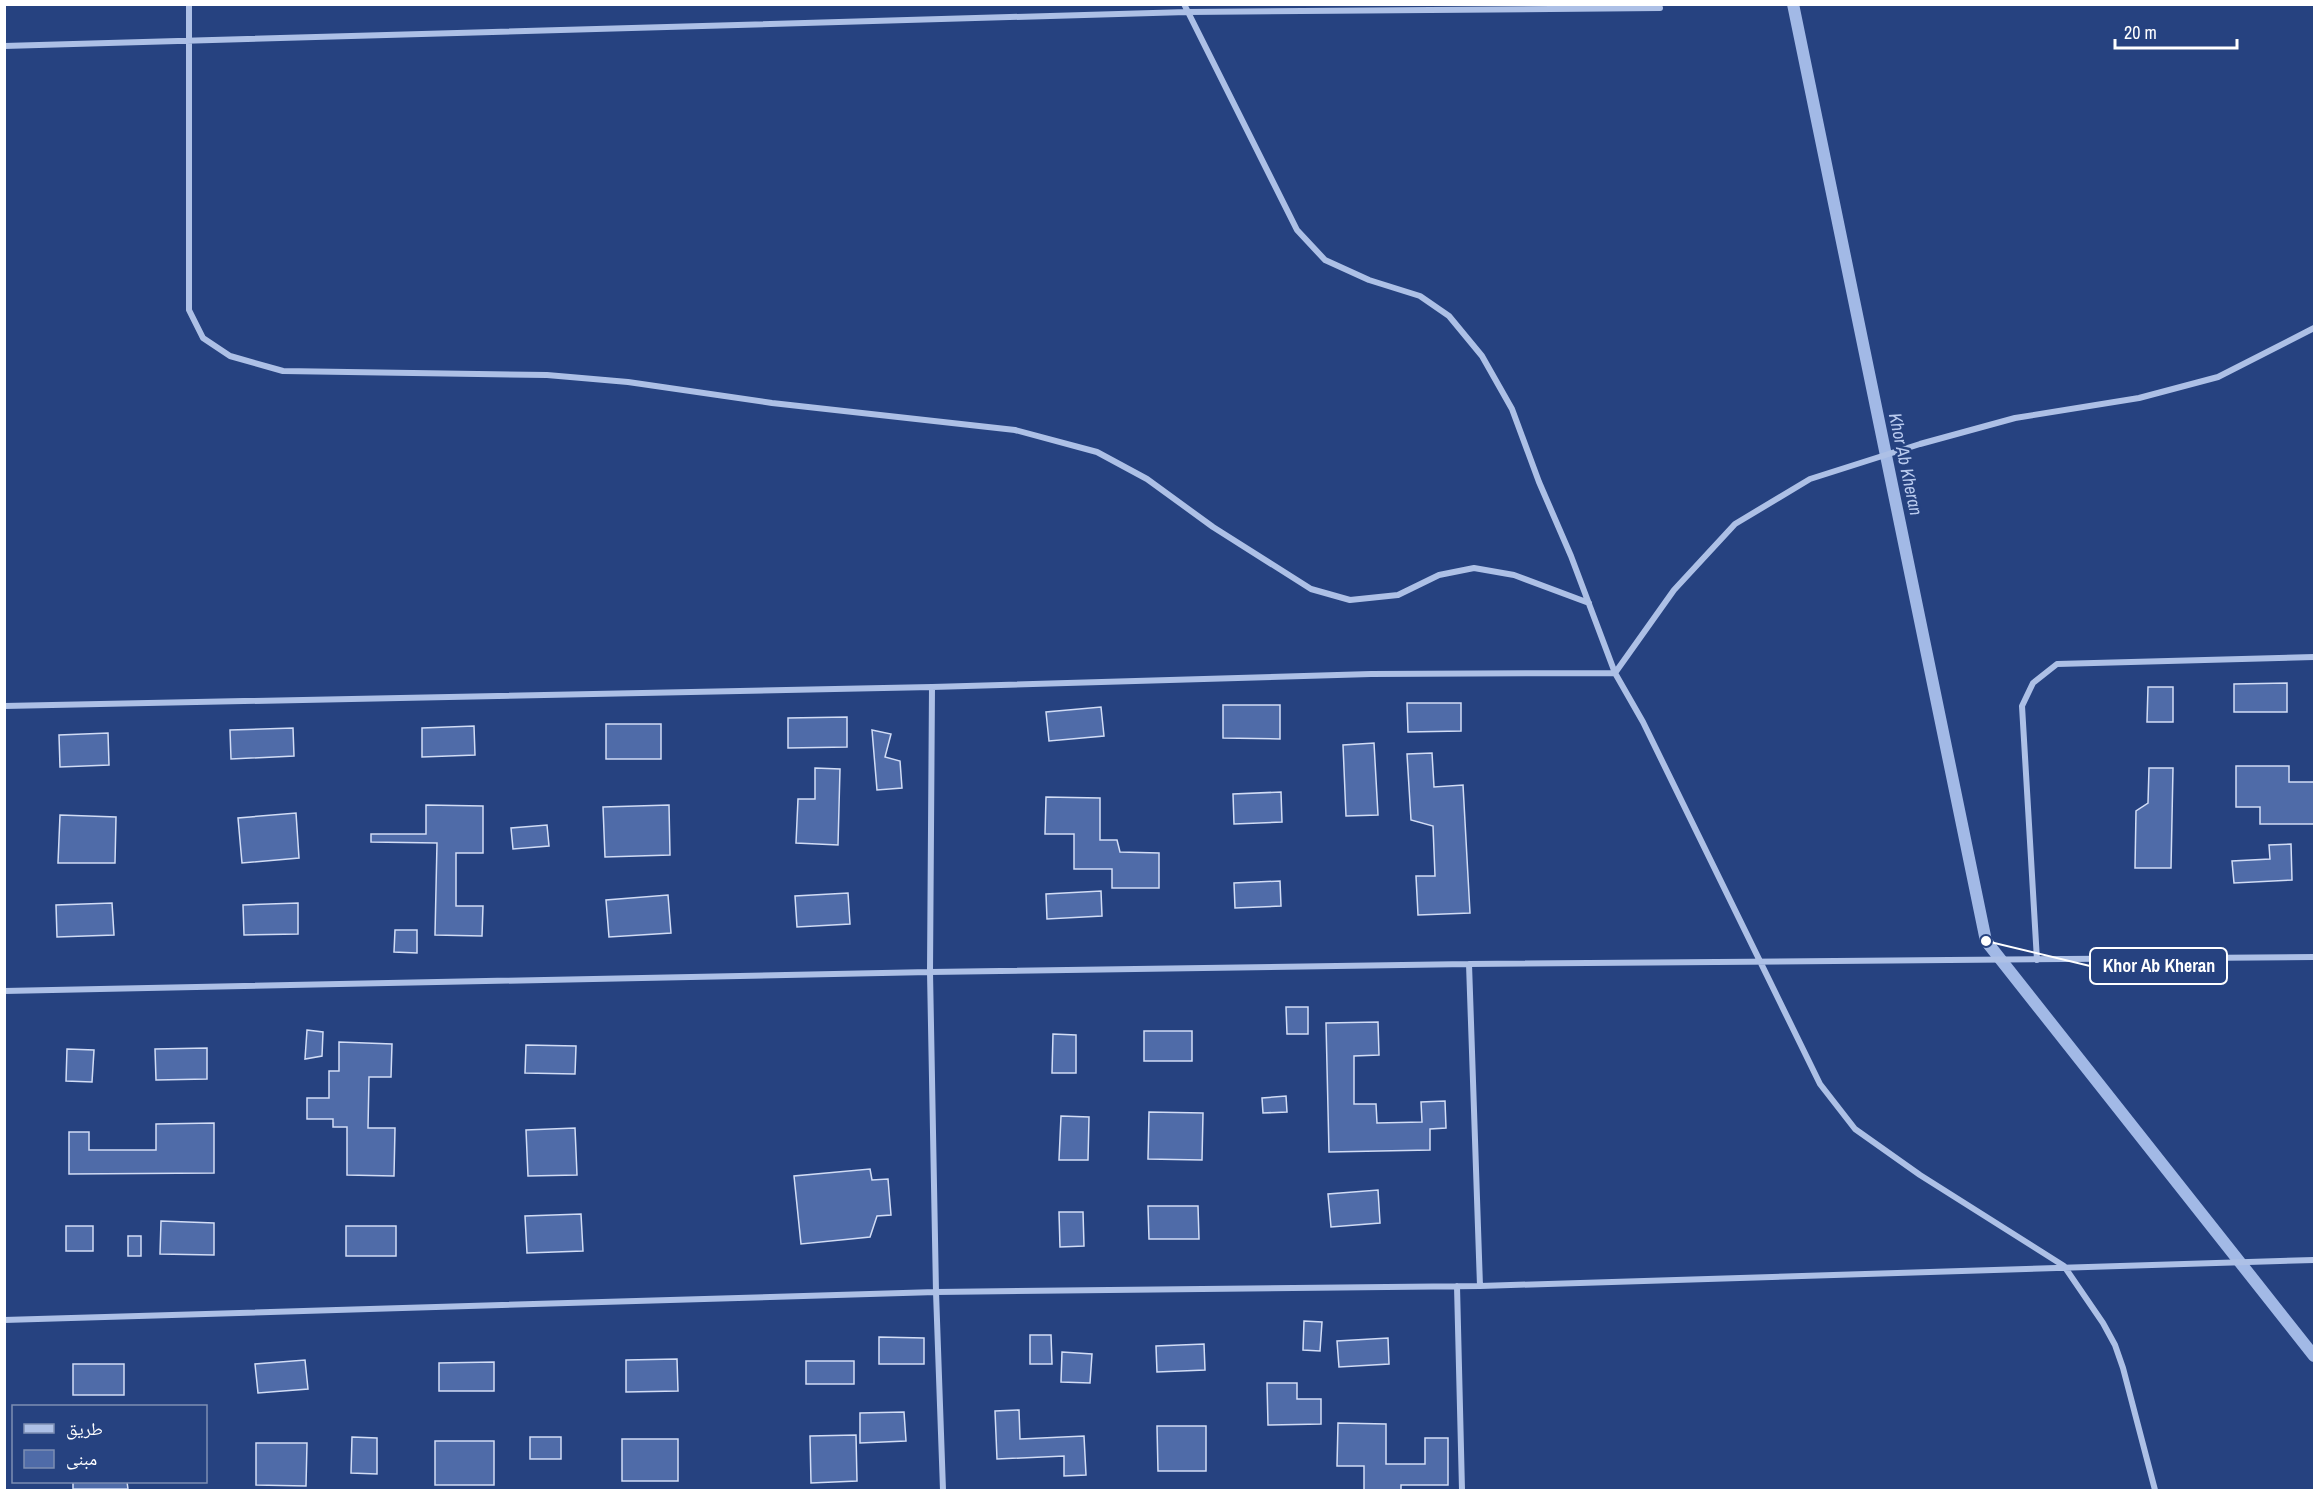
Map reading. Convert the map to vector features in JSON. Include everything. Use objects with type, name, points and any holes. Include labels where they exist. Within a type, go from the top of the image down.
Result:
[{"type":"street","points":[[189,4],[189,310],[203,338],[230,356],[283,371],[547,375],[628,382],[772,403],[1016,430],[1097,452],[1147,478],[1213,526],[1311,589],[1350,600],[1398,595],[1439,575],[1474,568],[1514,575],[1589,603]]},
{"type":"street","points":[[1184,4],[1297,230],[1325,260],[1369,280],[1420,296],[1449,316],[1482,356],[1512,409],[1615,673],[1642,722],[1820,1083],[1855,1130],[1920,1175],[2064,1266],[2103,1323],[2115,1345],[2155,1491]]},
{"type":"street","points":[[4,45],[1187,12],[1660,8]]},
{"type":"street","points":[[1615,673],[1674,590],[1735,524],[1810,478],[2015,418],[2139,398],[2218,377],[2314,328]]},
{"type":"street","points":[[2037,960],[2022,706],[2033,683],[2057,664],[2314,657]]},
{"type":"street","points":[[4,706],[932,687],[1371,674],[1615,673]]},
{"type":"street","points":[[932,687],[930,972],[936,1292],[943,1491]]},
{"type":"street","points":[[4,991],[930,972],[1469,964],[2314,957]]},
{"type":"street","points":[[1469,964],[1480,1286]]},
{"type":"street","points":[[4,1320],[936,1292],[1480,1286],[2314,1260]]},
{"type":"street","points":[[1457,1286],[1462,1491]]},
{"type":"building","points":[[2287,683],[2287,712],[2234,712],[2234,684]]},
{"type":"building","points":[[2148,687],[2173,687],[2173,722],[2147,722]]},
{"type":"building","points":[[1407,703],[1461,703],[1461,731],[1408,732]]},
{"type":"building","points":[[1223,705],[1280,705],[1280,739],[1223,738]]},
{"type":"building","points":[[1101,707],[1104,736],[1049,741],[1046,712]]},
{"type":"building","points":[[847,717],[847,747],[788,748],[788,718]]},
{"type":"building","points":[[606,724],[661,724],[661,759],[606,759]]},
{"type":"building","points":[[474,726],[475,755],[422,757],[422,728]]},
{"type":"building","points":[[293,728],[294,756],[231,759],[230,730]]},
{"type":"building","points":[[872,730],[891,734],[885,757],[900,761],[902,788],[877,790]]},
{"type":"building","points":[[108,733],[109,765],[60,767],[59,735]]},
{"type":"building","points":[[1374,743],[1378,815],[1346,816],[1343,745]]},
{"type":"building","points":[[1432,753],[1434,787],[1463,785],[1470,913],[1418,915],[1416,876],[1435,876],[1433,826],[1411,820],[1407,754]]},
{"type":"building","points":[[2236,766],[2289,766],[2289,782],[2314,782],[2314,824],[2260,824],[2260,807],[2236,807]]},
{"type":"building","points":[[815,768],[840,769],[838,845],[796,843],[798,799],[815,799]]},
{"type":"building","points":[[2149,768],[2173,768],[2171,868],[2135,868],[2136,811],[2148,803]]},
{"type":"building","points":[[1281,792],[1282,822],[1234,824],[1233,794]]},
{"type":"building","points":[[1046,797],[1100,798],[1100,840],[1117,840],[1120,852],[1159,853],[1159,888],[1112,888],[1112,869],[1074,869],[1074,834],[1045,834]]},
{"type":"building","points":[[426,805],[483,806],[483,853],[456,853],[456,906],[483,906],[482,936],[435,935],[437,843],[371,842],[371,834],[426,834]]},
{"type":"building","points":[[669,805],[670,855],[605,857],[603,807]]},
{"type":"building","points":[[296,813],[299,858],[242,863],[238,818]]},
{"type":"building","points":[[60,815],[116,817],[115,863],[58,863]]},
{"type":"building","points":[[547,825],[549,846],[513,849],[511,828]]},
{"type":"building","points":[[2291,844],[2292,880],[2234,883],[2232,861],[2270,859],[2269,845]]},
{"type":"building","points":[[1280,881],[1281,906],[1235,908],[1234,883]]},
{"type":"building","points":[[1101,891],[1102,916],[1047,919],[1046,894]]},
{"type":"building","points":[[848,893],[850,924],[797,927],[795,896]]},
{"type":"building","points":[[668,895],[671,933],[609,937],[606,900]]},
{"type":"building","points":[[112,903],[114,935],[57,937],[56,905]]},
{"type":"building","points":[[298,903],[298,934],[244,935],[243,905]]},
{"type":"building","points":[[395,930],[417,930],[417,953],[394,952]]},
{"type":"building","points":[[1286,1007],[1308,1007],[1308,1034],[1287,1034]]},
{"type":"building","points":[[1378,1022],[1379,1055],[1354,1056],[1354,1104],[1376,1104],[1377,1123],[1422,1122],[1421,1102],[1445,1101],[1446,1128],[1430,1129],[1430,1150],[1329,1152],[1326,1023]]},
{"type":"building","points":[[307,1030],[323,1032],[322,1056],[305,1059]]},
{"type":"building","points":[[1144,1031],[1192,1031],[1192,1061],[1144,1061]]},
{"type":"building","points":[[1053,1034],[1076,1035],[1076,1073],[1052,1073]]},
{"type":"building","points":[[339,1042],[392,1044],[391,1077],[369,1077],[368,1128],[395,1128],[394,1176],[347,1175],[347,1127],[333,1127],[333,1119],[307,1119],[307,1098],[329,1098],[329,1071],[339,1071]]},
{"type":"building","points":[[526,1045],[576,1046],[575,1074],[525,1073]]},
{"type":"building","points":[[207,1048],[207,1079],[156,1080],[155,1049]]},
{"type":"building","points":[[67,1049],[94,1050],[92,1082],[66,1081]]},
{"type":"building","points":[[1286,1096],[1287,1112],[1263,1113],[1262,1098]]},
{"type":"building","points":[[1149,1112],[1203,1113],[1202,1160],[1148,1159]]},
{"type":"building","points":[[1061,1116],[1089,1117],[1088,1160],[1059,1160]]},
{"type":"building","points":[[214,1123],[214,1173],[69,1174],[69,1132],[89,1132],[89,1150],[156,1150],[156,1124]]},
{"type":"building","points":[[575,1128],[577,1175],[528,1176],[526,1130]]},
{"type":"building","points":[[870,1169],[872,1180],[888,1179],[891,1215],[877,1216],[870,1237],[801,1244],[794,1176]]},
{"type":"building","points":[[1378,1190],[1380,1223],[1331,1227],[1328,1194]]},
{"type":"building","points":[[1148,1206],[1198,1206],[1199,1239],[1149,1239]]},
{"type":"building","points":[[1059,1212],[1083,1212],[1084,1246],[1060,1247]]},
{"type":"building","points":[[581,1214],[583,1251],[527,1253],[525,1216]]},
{"type":"building","points":[[161,1221],[214,1223],[214,1255],[160,1254]]},
{"type":"building","points":[[66,1226],[93,1226],[93,1251],[66,1251]]},
{"type":"building","points":[[346,1226],[396,1226],[396,1256],[346,1256]]},
{"type":"building","points":[[128,1236],[141,1236],[141,1256],[128,1256]]},
{"type":"building","points":[[1304,1321],[1322,1322],[1320,1351],[1303,1350]]},
{"type":"building","points":[[1030,1335],[1051,1335],[1052,1364],[1030,1364]]},
{"type":"building","points":[[879,1337],[924,1338],[924,1364],[879,1364]]},
{"type":"building","points":[[1388,1338],[1389,1364],[1339,1367],[1337,1341]]},
{"type":"building","points":[[1204,1344],[1205,1370],[1157,1372],[1156,1346]]},
{"type":"building","points":[[1062,1352],[1092,1354],[1090,1383],[1061,1382]]},
{"type":"building","points":[[677,1359],[678,1391],[626,1392],[626,1360]]},
{"type":"building","points":[[305,1360],[308,1389],[258,1393],[255,1364]]},
{"type":"building","points":[[806,1361],[854,1361],[854,1384],[806,1384]]},
{"type":"building","points":[[494,1362],[494,1391],[439,1391],[439,1363]]},
{"type":"building","points":[[73,1364],[124,1364],[124,1395],[73,1395]]},
{"type":"building","points":[[1267,1383],[1297,1383],[1297,1399],[1321,1399],[1321,1424],[1268,1425]]},
{"type":"building","points":[[1019,1410],[1020,1439],[1084,1436],[1086,1475],[1064,1476],[1064,1456],[997,1459],[995,1411]]},
{"type":"building","points":[[904,1412],[906,1441],[860,1443],[860,1413]]},
{"type":"building","points":[[1338,1423],[1386,1424],[1386,1464],[1425,1464],[1425,1438],[1448,1438],[1448,1485],[1401,1485],[1401,1490],[1364,1490],[1364,1466],[1337,1466]]},
{"type":"building","points":[[1157,1426],[1206,1426],[1206,1471],[1158,1471]]},
{"type":"building","points":[[856,1435],[857,1481],[811,1483],[810,1436]]},
{"type":"building","points":[[352,1437],[377,1438],[377,1474],[351,1473]]},
{"type":"building","points":[[530,1437],[561,1437],[561,1459],[530,1459]]},
{"type":"building","points":[[622,1439],[678,1439],[678,1481],[622,1481]]},
{"type":"building","points":[[435,1441],[494,1441],[494,1485],[435,1485]]},
{"type":"building","points":[[256,1443],[307,1443],[306,1486],[256,1485]]},
{"type":"building","points":[[73,1483],[127,1483],[128,1489],[73,1489]]},
{"type":"waterway","name":"Khor Ab Kheran","points":[[1793,4],[1986,941],[2314,1356]]},
{"type":"place","name":"Khor Ab Kheran","points":[[1986,941]]}]
